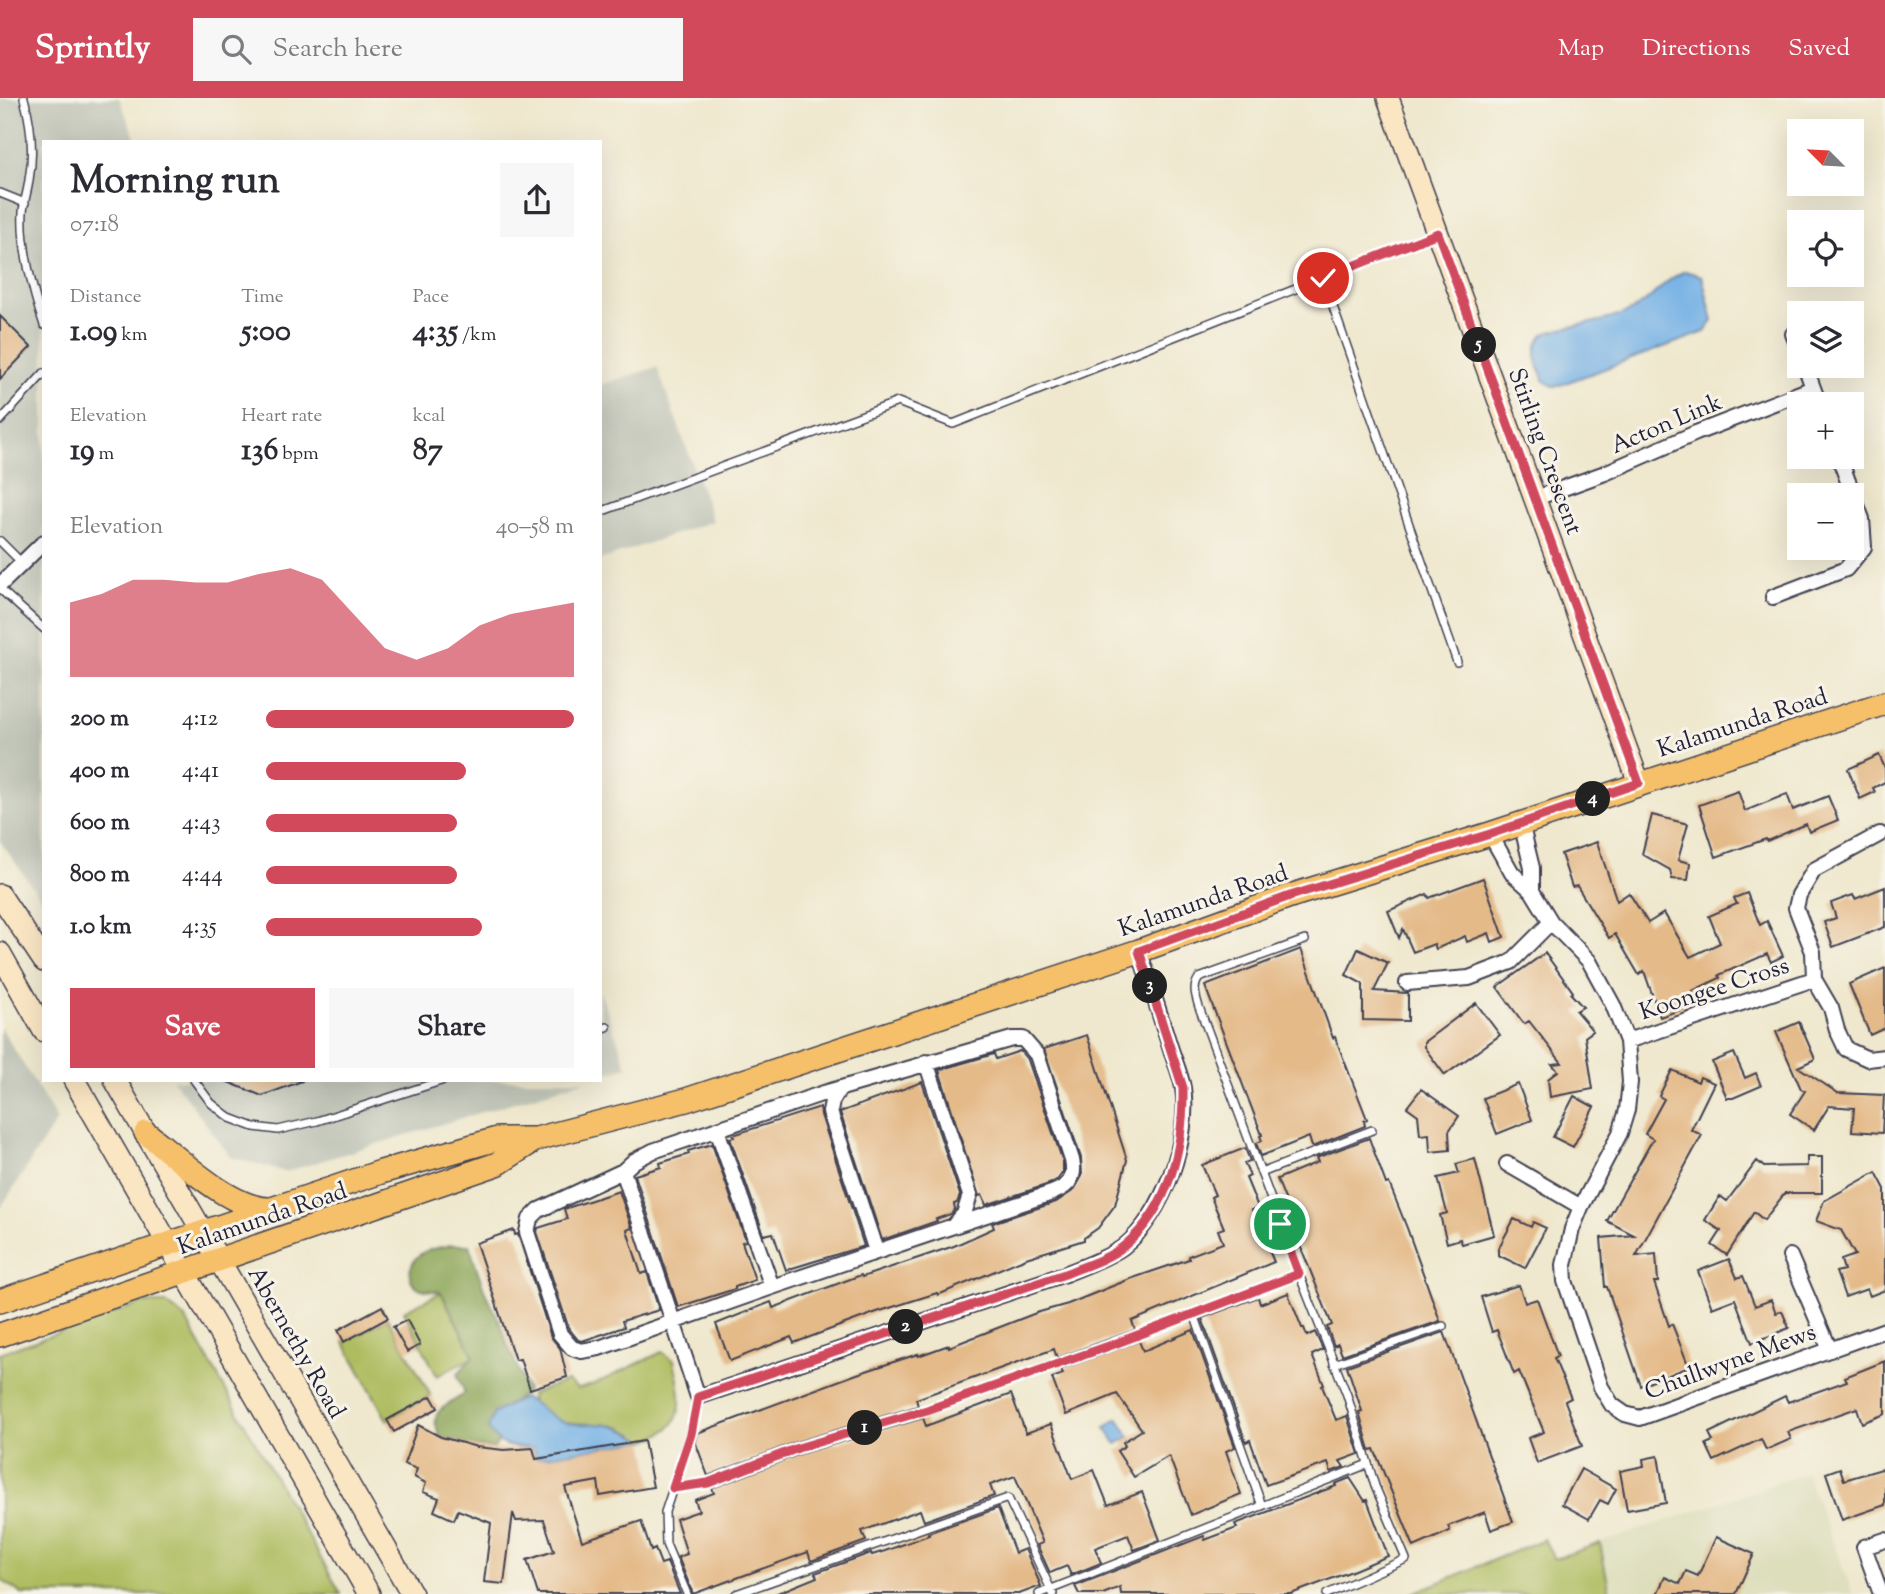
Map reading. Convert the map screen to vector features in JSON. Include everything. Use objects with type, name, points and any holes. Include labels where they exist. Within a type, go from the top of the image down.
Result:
[{"type":"main road","name":"Stirling Crescent","points":[[1388,98],[1639,783]]},
{"type":"main road","name":"Kalamunda Road","points":[[0,1301],[381,1172],[498,1139],[536,1139],[686,1100],[1139,951],[1290,896],[1490,834],[1885,703]]},
{"type":"main road","points":[[0,895],[42,958]]},
{"type":"main road","points":[[0,953],[42,1027]]},
{"type":"main road","points":[[75,1082],[369,1594]]},
{"type":"main road","name":"Abernethy Road","points":[[116,1082],[412,1594]]},
{"type":"main road","points":[[146,1133],[232,1199],[257,1209],[272,1209]]},
{"type":"main road","name":"Kalamunda Road","points":[[0,1335],[497,1164],[536,1139]]},
{"type":"street","points":[[1809,378],[1814,392]]},
{"type":"street","name":"Acton Link","points":[[1536,498],[1605,474],[1696,433],[1813,388]]},
{"type":"street","points":[[1773,597],[1846,569],[1864,547],[1862,519],[1843,469]]},
{"type":"street","points":[[0,587],[42,544]]},
{"type":"street","name":"Chullwyne Mews","points":[[1521,823],[1532,868],[1532,891]]},
{"type":"street","name":"Chullwyne Mews","points":[[1490,834],[1512,873],[1532,891],[1551,922],[1589,961],[1613,1005],[1627,1041],[1630,1082],[1627,1110],[1605,1165],[1581,1207],[1567,1246],[1564,1265],[1565,1281],[1601,1387],[1612,1405],[1625,1414],[1640,1419],[1885,1329]]},
{"type":"street","name":"Koongee Cross","points":[[1880,834],[1814,870],[1799,895],[1796,908],[1813,952],[1814,979],[1831,1008],[1846,1049],[1868,1059],[1885,1056]]},
{"type":"street","points":[[1407,982],[1469,978],[1511,962],[1551,922]]},
{"type":"street","points":[[623,1171],[698,1397],[1065,1274],[1122,1247],[1141,1229],[1157,1208],[1167,1188],[1177,1152],[1183,1088],[1139,951]]},
{"type":"street","name":"Koongee Cross","points":[[1627,1041],[1814,979]]},
{"type":"street","points":[[1023,1039],[1037,1055],[1074,1169],[1066,1186],[1058,1191],[772,1286],[599,1348],[581,1351],[564,1341],[555,1321],[527,1231],[530,1219],[539,1210],[623,1171],[634,1161],[653,1151],[926,1062],[1000,1041],[1023,1039]]},
{"type":"street","points":[[926,1062],[968,1183],[969,1204],[964,1214],[950,1226]]},
{"type":"street","points":[[840,1088],[832,1101],[830,1112],[876,1251]]},
{"type":"street","points":[[717,1130],[772,1286]]},
{"type":"street","points":[[1507,1164],[1581,1207]]},
{"type":"street","points":[[1790,1256],[1830,1350]]},
{"type":"street","points":[[1881,1594],[1864,1547],[1885,1540]]},
{"type":"lane","points":[[24,98],[31,147],[30,177],[24,203],[25,242],[36,302],[42,319]]},
{"type":"lane","points":[[0,193],[24,203]]},
{"type":"lane","points":[[602,511],[898,402],[953,425],[1438,233]]},
{"type":"lane","points":[[1323,278],[1457,662]]},
{"type":"lane","points":[[0,421],[42,375]]},
{"type":"lane","points":[[0,541],[23,563]]},
{"type":"lane","points":[[0,587],[42,627]]},
{"type":"lane","points":[[1305,940],[1199,978],[1195,983],[1199,1007],[1334,1364],[1375,1486],[1406,1559],[1327,1594]]},
{"type":"lane","points":[[195,1082],[211,1103],[230,1118],[254,1127],[278,1130],[317,1121],[438,1082]]},
{"type":"lane","points":[[1261,1173],[1372,1130]]},
{"type":"lane","points":[[673,1488],[708,1483],[798,1448],[927,1410],[1299,1274]]},
{"type":"lane","points":[[1194,1314],[1262,1506]]},
{"type":"lane","points":[[1334,1364],[1443,1326]]},
{"type":"lane","points":[[687,1594],[666,1544],[665,1512],[691,1434],[698,1397]]},
{"type":"lane","points":[[1039,1594],[1052,1592],[1368,1464]]},
{"type":"lane","points":[[736,1594],[1008,1498],[1052,1592]]},
{"type":"shaded area","points":[[0,98],[119,98],[136,140],[42,140],[42,900],[0,841]]},
{"type":"shaded area","points":[[657,367],[713,521],[602,559],[602,384]]},
{"type":"shaded area","points":[[602,997],[627,1067],[602,1074]]},
{"type":"shaded area","points":[[0,1026],[57,1120],[0,1209]]},
{"type":"shaded area","points":[[175,1082],[579,1082],[285,1172],[231,1157]]},
{"type":"shaded area","points":[[1806,1473],[1853,1594],[1610,1594],[1600,1543]]},
{"type":"green space","points":[[469,1245],[485,1292],[527,1390],[491,1420],[498,1442],[494,1448],[477,1447],[441,1437],[435,1420],[441,1409],[465,1393],[457,1374],[474,1357],[441,1292],[419,1288],[410,1274],[412,1264],[419,1255],[430,1249]]},
{"type":"green space","points":[[441,1292],[474,1357],[437,1376],[404,1311]]},
{"type":"green space","points":[[143,1303],[166,1303],[185,1318],[341,1594],[22,1594],[0,1579],[0,1353]]},
{"type":"green space","points":[[388,1318],[431,1396],[387,1420],[344,1342]]},
{"type":"green space","points":[[662,1352],[674,1360],[679,1387],[679,1410],[676,1420],[669,1428],[644,1441],[619,1427],[560,1421],[540,1410],[531,1400],[531,1394],[567,1381],[578,1389],[595,1384]]},
{"type":"green space","points":[[1544,1539],[1554,1559],[1600,1543],[1610,1594],[1411,1594]]},
{"type":"water","points":[[1685,271],[1702,276],[1713,321],[1705,332],[1555,387],[1544,381],[1536,351],[1544,334],[1625,313],[1642,304]]},
{"type":"water","points":[[523,1398],[559,1420],[574,1424],[611,1426],[628,1431],[644,1441],[536,1458],[533,1448],[507,1446],[497,1440],[488,1428],[494,1413]]},
{"type":"water","points":[[1118,1418],[1130,1437],[1117,1444],[1105,1428]]},
{"type":"building","points":[[0,316],[31,347],[0,379]]},
{"type":"building","points":[[1879,755],[1885,768],[1885,782],[1873,788],[1875,792],[1860,799],[1848,769]]},
{"type":"building","points":[[1738,791],[1745,811],[1787,794],[1793,810],[1828,796],[1838,820],[1809,832],[1806,824],[1767,841],[1766,839],[1716,857],[1699,805]]},
{"type":"building","points":[[1652,815],[1688,824],[1678,860],[1690,863],[1688,880],[1672,879],[1670,870],[1642,854]]},
{"type":"building","points":[[1597,842],[1617,901],[1629,893],[1648,923],[1664,913],[1690,957],[1720,943],[1709,916],[1737,904],[1734,898],[1747,893],[1760,925],[1767,921],[1783,956],[1771,962],[1767,954],[1719,975],[1720,978],[1692,991],[1697,1004],[1660,1017],[1644,971],[1639,975],[1615,934],[1609,938],[1577,886],[1572,887],[1561,854]]},
{"type":"building","points":[[1483,878],[1504,937],[1492,942],[1489,933],[1467,942],[1465,936],[1436,949],[1434,944],[1413,952],[1403,929],[1399,938],[1388,911],[1427,894],[1429,898]]},
{"type":"building","points":[[1885,887],[1885,927],[1833,947],[1824,922],[1836,918],[1831,903],[1853,895],[1855,899]]},
{"type":"building","points":[[1301,949],[1333,1038],[1335,1037],[1367,1119],[1364,1121],[1365,1126],[1312,1147],[1309,1137],[1261,1156],[1256,1143],[1262,1141],[1262,1135],[1205,986]]},
{"type":"building","points":[[1358,949],[1388,963],[1374,991],[1408,993],[1408,1021],[1363,1020],[1363,984],[1346,975]]},
{"type":"building","points":[[1545,953],[1573,992],[1571,994],[1583,1007],[1576,1011],[1593,1031],[1585,1037],[1593,1089],[1550,1097],[1548,1079],[1558,1071],[1552,1064],[1562,1063],[1529,1021],[1524,1024],[1497,987]]},
{"type":"building","points":[[1885,968],[1885,1028],[1870,1035],[1849,984]]},
{"type":"building","points":[[1476,1003],[1500,1035],[1445,1075],[1424,1047],[1424,1042]]},
{"type":"building","points":[[1799,1022],[1815,1059],[1798,1067],[1838,1093],[1884,1095],[1882,1133],[1852,1131],[1854,1108],[1829,1106],[1814,1130],[1790,1114],[1805,1091],[1801,1089],[1776,1032]]},
{"type":"building","points":[[1087,1035],[1127,1160],[1115,1205],[1098,1228],[1084,1240],[1026,1258],[938,1295],[937,1293],[877,1312],[794,1343],[791,1337],[730,1361],[716,1324],[771,1302],[773,1308],[861,1275],[862,1277],[954,1246],[994,1228],[992,1223],[1056,1202],[1074,1190],[1082,1176],[1081,1158],[1044,1049]]},
{"type":"building","points":[[1020,1051],[1028,1060],[1063,1162],[1063,1172],[1049,1184],[986,1205],[982,1195],[979,1196],[939,1070],[994,1054],[996,1059]]},
{"type":"building","points":[[1734,1053],[1745,1078],[1756,1073],[1761,1086],[1727,1098],[1712,1062]]},
{"type":"building","points":[[1672,1070],[1698,1082],[1700,1077],[1714,1083],[1691,1130],[1702,1135],[1636,1256],[1656,1254],[1658,1282],[1654,1282],[1669,1326],[1672,1324],[1689,1367],[1641,1386],[1605,1287],[1601,1238],[1634,1235],[1607,1221],[1653,1139],[1645,1134],[1664,1099],[1659,1096]]},
{"type":"building","points":[[228,1082],[299,1082],[262,1096]]},
{"type":"building","points":[[922,1082],[960,1195],[951,1214],[882,1240],[840,1112]]},
{"type":"building","points":[[1518,1084],[1532,1120],[1497,1134],[1483,1098]]},
{"type":"building","points":[[1421,1089],[1459,1116],[1449,1131],[1450,1150],[1430,1152],[1429,1134],[1420,1135],[1418,1115],[1407,1107]]},
{"type":"building","points":[[1574,1096],[1594,1107],[1573,1147],[1553,1137]]},
{"type":"building","points":[[820,1107],[864,1246],[786,1270],[773,1233],[764,1235],[730,1138]]},
{"type":"building","points":[[1369,1138],[1386,1184],[1389,1183],[1407,1228],[1440,1321],[1342,1355],[1338,1344],[1334,1346],[1327,1327],[1332,1325],[1286,1210],[1289,1209],[1277,1179],[1318,1162],[1316,1158]]},
{"type":"building","points":[[712,1144],[746,1241],[742,1242],[755,1280],[678,1307],[635,1175],[661,1167],[660,1163],[689,1154],[688,1151]]},
{"type":"building","points":[[1245,1148],[1250,1161],[1244,1163],[1250,1176],[1246,1178],[1258,1207],[1252,1210],[1274,1262],[1132,1321],[1135,1330],[1057,1358],[1054,1349],[916,1399],[918,1406],[796,1442],[708,1476],[695,1441],[697,1433],[857,1374],[949,1347],[1189,1259],[1188,1256],[1223,1243],[1218,1230],[1224,1228],[1211,1197],[1215,1195],[1202,1165]]},
{"type":"building","points":[[1807,1157],[1822,1157],[1822,1193],[1785,1193],[1764,1220],[1754,1212],[1727,1255],[1712,1245],[1721,1231],[1705,1220],[1720,1196],[1727,1201],[1757,1161],[1764,1167],[1807,1166]]},
{"type":"building","points":[[1475,1159],[1494,1235],[1462,1244],[1460,1239],[1447,1243],[1440,1215],[1447,1213],[1438,1178],[1459,1173],[1456,1164]]},
{"type":"building","points":[[1876,1172],[1885,1189],[1885,1290],[1870,1296],[1867,1289],[1845,1297],[1836,1272],[1844,1270],[1841,1260],[1855,1255],[1841,1230],[1816,1221],[1824,1201]]},
{"type":"building","points":[[619,1191],[632,1228],[627,1230],[641,1274],[647,1272],[659,1310],[622,1321],[624,1327],[578,1340],[569,1329],[537,1232],[538,1228],[567,1219],[564,1209]]},
{"type":"building","points":[[1514,1219],[1531,1227],[1533,1222],[1546,1228],[1525,1268],[1498,1255],[1498,1249]]},
{"type":"building","points":[[514,1230],[515,1235],[518,1234],[551,1337],[560,1348],[567,1377],[530,1389],[520,1359],[515,1360],[476,1243]]},
{"type":"building","points":[[1729,1259],[1737,1278],[1743,1276],[1755,1306],[1771,1300],[1776,1313],[1782,1311],[1789,1328],[1752,1343],[1735,1299],[1712,1308],[1698,1271]]},
{"type":"building","points":[[1519,1285],[1525,1303],[1537,1299],[1558,1356],[1554,1358],[1571,1398],[1565,1401],[1582,1446],[1537,1463],[1528,1438],[1544,1432],[1519,1371],[1514,1374],[1497,1330],[1492,1332],[1481,1297]]},
{"type":"building","points":[[1288,1293],[1302,1328],[1307,1336],[1315,1332],[1323,1350],[1312,1355],[1324,1385],[1322,1386],[1336,1420],[1347,1416],[1359,1454],[1340,1461],[1344,1467],[1331,1472],[1328,1463],[1266,1485],[1250,1440],[1246,1442],[1202,1318],[1258,1297],[1260,1304]]},
{"type":"building","points":[[382,1306],[388,1318],[344,1342],[338,1330]]},
{"type":"building","points":[[407,1320],[420,1345],[407,1352],[393,1327]]},
{"type":"building","points":[[1193,1330],[1235,1447],[1226,1451],[1241,1494],[1191,1515],[1169,1456],[1134,1477],[1117,1451],[1125,1446],[1123,1442],[1142,1430],[1117,1394],[1066,1415],[1052,1378],[1063,1374],[1061,1369],[1139,1341],[1143,1351]]},
{"type":"building","points":[[1444,1332],[1513,1522],[1491,1530],[1485,1512],[1448,1526],[1450,1531],[1414,1547],[1374,1449],[1370,1450],[1359,1412],[1362,1411],[1347,1366]]},
{"type":"building","points":[[1885,1361],[1885,1414],[1862,1423],[1857,1408],[1788,1432],[1791,1439],[1766,1450],[1761,1439],[1714,1461],[1706,1444],[1713,1441],[1709,1433],[1785,1396],[1788,1402],[1847,1381],[1845,1377]]},
{"type":"building","points":[[1011,1394],[1026,1433],[1051,1424],[1072,1479],[1094,1470],[1108,1505],[1142,1492],[1160,1540],[1134,1550],[1128,1535],[1095,1548],[1101,1563],[1071,1575],[1067,1566],[1050,1573],[1037,1545],[1043,1543],[1015,1476],[990,1485],[994,1496],[924,1521],[920,1510],[862,1531],[866,1541],[811,1561],[808,1552],[693,1594],[678,1557],[687,1554],[676,1519],[699,1511],[695,1500],[714,1493],[712,1488],[800,1454],[923,1418],[926,1426]]},
{"type":"building","points":[[431,1396],[438,1408],[394,1432],[387,1420]]},
{"type":"building","points":[[418,1425],[441,1437],[477,1447],[504,1450],[533,1448],[536,1459],[644,1441],[653,1487],[600,1496],[598,1481],[565,1487],[582,1541],[641,1521],[651,1551],[655,1549],[661,1564],[667,1562],[680,1594],[538,1594],[527,1560],[554,1551],[544,1520],[516,1521],[513,1513],[504,1584],[484,1582],[491,1523],[458,1510],[454,1520],[434,1511],[439,1498],[423,1492],[426,1483],[414,1477],[417,1469],[404,1464]]},
{"type":"building","points":[[1658,1456],[1666,1503],[1627,1510],[1620,1471],[1644,1466],[1643,1459]]},
{"type":"building","points":[[1840,1468],[1844,1480],[1885,1468],[1885,1505],[1842,1520],[1826,1473]]},
{"type":"building","points":[[1581,1469],[1616,1489],[1608,1504],[1600,1500],[1589,1519],[1562,1504]]},
{"type":"building","points":[[1350,1478],[1365,1501],[1367,1500],[1388,1556],[1352,1571],[1291,1594],[1121,1594],[1120,1587],[1103,1594],[1079,1594],[1075,1586],[1204,1536],[1205,1540],[1237,1528],[1235,1524],[1336,1486],[1335,1484]]},
{"type":"building","points":[[998,1508],[1015,1553],[1025,1549],[1041,1586],[1019,1594],[775,1594],[817,1577],[815,1573],[871,1553],[872,1555],[885,1551]]},
{"type":"building","points":[[1716,1537],[1754,1554],[1736,1594],[1657,1594],[1665,1577],[1680,1584],[1686,1571],[1698,1576]]},
{"type":"route","points":[[1280,1224],[1299,1274],[1109,1346],[927,1410],[798,1448],[708,1483],[673,1488],[691,1434],[698,1397],[1065,1274],[1122,1247],[1141,1229],[1157,1208],[1167,1188],[1181,1130],[1183,1088],[1139,951],[1290,896],[1490,834],[1639,783],[1438,233],[1323,278]]}]
